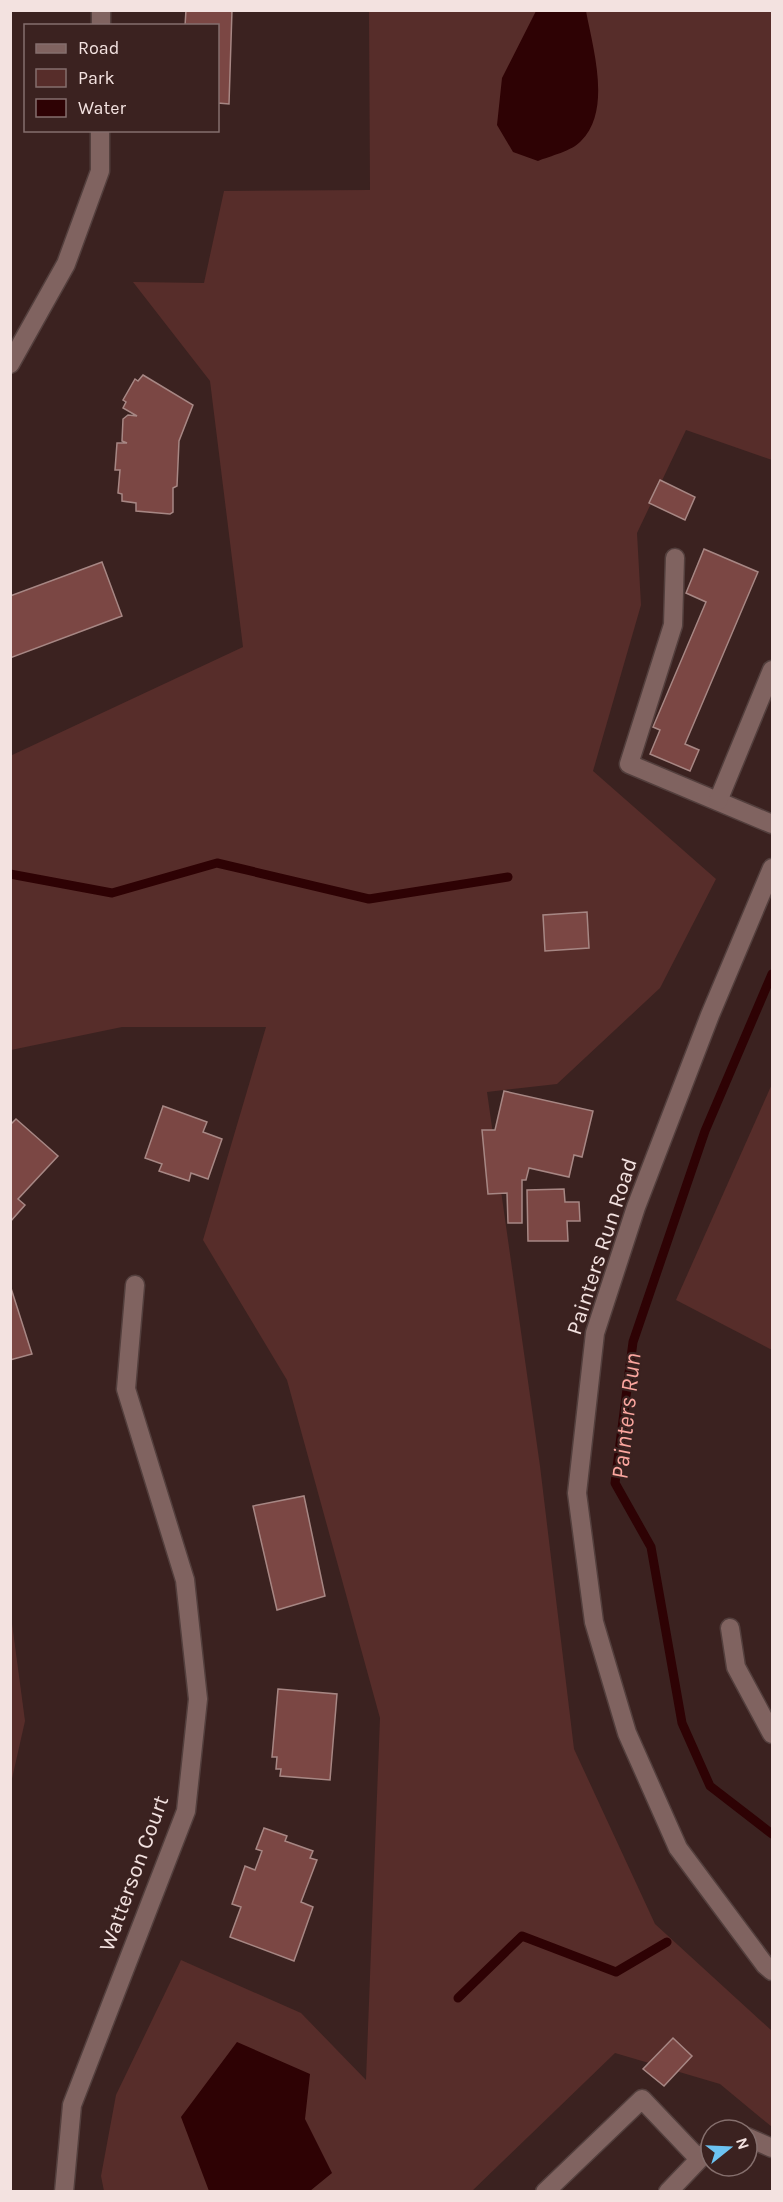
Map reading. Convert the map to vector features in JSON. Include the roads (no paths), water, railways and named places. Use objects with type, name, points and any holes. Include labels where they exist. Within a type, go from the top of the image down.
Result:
[{"type":"street","points":[[10,364],[66,264],[100,171],[100,132]]},
{"type":"street","points":[[675,558],[673,625],[629,764],[772,824]]},
{"type":"street","points":[[718,801],[772,670]]},
{"type":"street","name":"Painters Run Road","points":[[772,868],[710,1015],[636,1207],[595,1333],[577,1493],[594,1622],[627,1733],[678,1848],[765,1965],[772,1971]]},
{"type":"street","name":"Watterson Court","points":[[64,2192],[72,2105],[186,1811],[198,1699],[185,1580],[126,1389],[135,1285]]},
{"type":"street","points":[[730,1628],[736,1667],[772,1734]]},
{"type":"street","points":[[545,2192],[642,2099],[699,2148]]},
{"type":"street","points":[[668,2192],[699,2159]]},
{"type":"water","points":[[536,11],[586,11],[598,79],[596,113],[581,141],[567,150],[538,161],[513,152],[497,125],[502,78]]},
{"type":"water","points":[[237,2042],[310,2074],[305,2119],[332,2173],[310,2191],[209,2191],[181,2117]]},
{"type":"waterway","points":[[10,874],[112,893],[217,863],[369,899],[508,877]]},
{"type":"waterway","name":"Painters Run","points":[[772,974],[705,1131],[633,1342],[615,1483],[651,1547],[682,1723],[710,1786],[772,1834]]},
{"type":"waterway","points":[[458,1998],[522,1936],[616,1972],[667,1942]]}]
